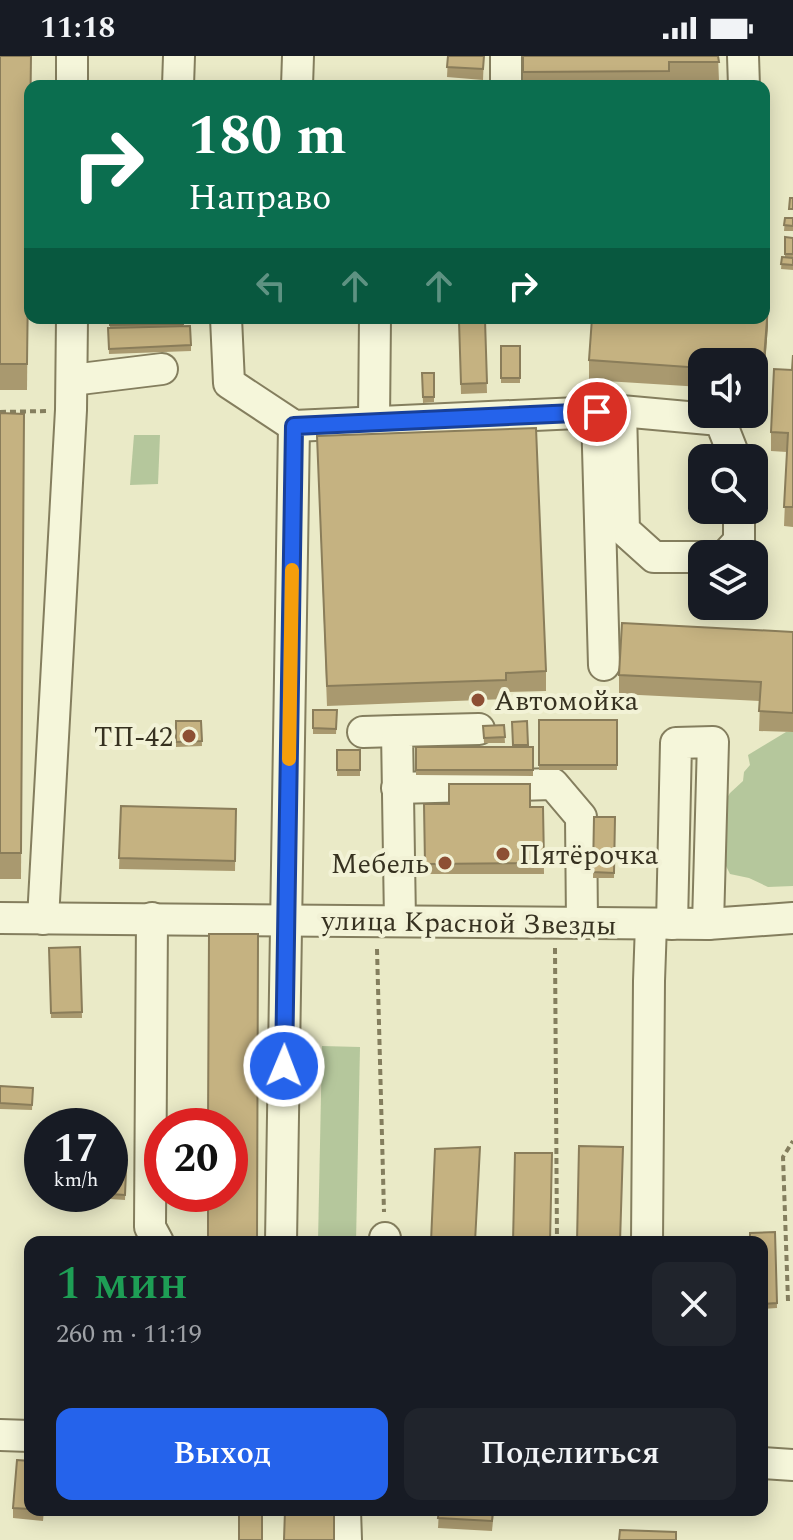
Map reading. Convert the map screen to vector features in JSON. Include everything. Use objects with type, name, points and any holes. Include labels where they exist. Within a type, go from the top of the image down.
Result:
[{"type":"street","points":[[72,56],[72,80]]},
{"type":"street","points":[[178,80],[179,56]]},
{"type":"street","points":[[297,80],[298,56]]},
{"type":"street","points":[[506,56],[506,80]]},
{"type":"street","points":[[743,56],[744,80]]},
{"type":"street","points":[[43,919],[71,410],[72,324]]},
{"type":"street","points":[[226,324],[229,383],[294,426],[609,412],[720,420],[729,444]]},
{"type":"street","points":[[374,421],[375,324]]},
{"type":"street","points":[[72,380],[162,369]]},
{"type":"street","points":[[609,412],[624,530],[654,557],[688,557]]},
{"type":"street","points":[[604,665],[609,412]]},
{"type":"street","points":[[281,1236],[294,426]]},
{"type":"street","points":[[363,732],[479,729]]},
{"type":"street","points":[[388,921],[397,788],[397,731]]},
{"type":"street","points":[[647,1236],[649,981],[662,924],[676,743],[713,742],[708,924]]},
{"type":"street","points":[[397,788],[553,784],[581,817],[568,923]]},
{"type":"street","name":"улица Красной Звезды","points":[[0,918],[662,924],[793,918]]},
{"type":"street","points":[[152,918],[150,1227],[155,1236]]},
{"type":"street","points":[[0,1435],[24,1436]]},
{"type":"street","points":[[768,1463],[793,1465]]},
{"type":"street","points":[[345,1516],[346,1540]]},
{"type":"path","points":[[0,412],[71,410]]},
{"type":"path","points":[[385,1236],[388,921]]},
{"type":"path","points":[[557,1236],[568,923]]},
{"type":"path","points":[[788,1301],[783,1157],[793,1141]]},
{"type":"green space","points":[[134,435],[160,435],[158,484],[130,485]]},
{"type":"green space","points":[[786,732],[793,732],[793,886],[768,887],[730,874],[722,858],[725,801],[743,781],[744,772],[750,765],[748,755]]},
{"type":"green space","points":[[322,1046],[360,1047],[356,1236],[318,1236]]},
{"type":"building","points":[[0,56],[31,56],[31,80],[24,80],[24,324],[28,324],[27,364],[0,364]]},
{"type":"building","points":[[448,56],[484,56],[483,69],[447,67]]},
{"type":"building","points":[[523,56],[718,56],[719,62],[669,62],[669,71],[523,72]]},
{"type":"building","points":[[785,218],[793,218],[793,226],[784,225]]},
{"type":"building","points":[[785,237],[793,238],[793,254],[785,254]]},
{"type":"building","points":[[782,257],[793,258],[793,265],[781,264]]},
{"type":"building","points":[[459,324],[485,324],[487,383],[461,384]]},
{"type":"building","points":[[592,324],[767,324],[765,348],[688,348],[688,367],[589,360]]},
{"type":"building","points":[[190,326],[191,345],[109,349],[108,328]]},
{"type":"building","points":[[501,346],[520,346],[520,378],[501,378]]},
{"type":"building","points":[[793,355],[793,507],[784,507],[788,433],[771,432],[774,369],[792,370]]},
{"type":"building","points":[[422,373],[434,373],[434,397],[423,397]]},
{"type":"building","points":[[0,413],[24,414],[21,853],[0,853]]},
{"type":"building","points":[[536,428],[546,671],[506,673],[506,680],[327,686],[317,436]]},
{"type":"building","points":[[622,623],[793,632],[793,713],[759,711],[761,682],[619,675]]},
{"type":"building","points":[[313,710],[337,710],[336,729],[313,728]]},
{"type":"building","points":[[539,720],[617,720],[617,765],[539,765]]},
{"type":"building","name":"ТП-42","points":[[176,721],[201,721],[202,741],[176,742]]},
{"type":"building","points":[[527,721],[528,745],[513,745],[512,722]]},
{"type":"building","points":[[504,725],[505,737],[484,738],[483,726]]},
{"type":"building","points":[[416,747],[533,747],[533,770],[416,770]]},
{"type":"building","points":[[337,750],[360,750],[360,770],[337,770]]},
{"type":"building","points":[[449,784],[530,784],[530,807],[543,807],[544,863],[425,864],[424,804],[449,804]]},
{"type":"building","points":[[121,806],[236,809],[235,861],[119,858]]},
{"type":"building","points":[[594,817],[615,817],[614,873],[593,872]]},
{"type":"building","points":[[209,934],[258,934],[257,1236],[208,1236],[208,1212],[248,1212],[248,1108],[208,1108]]},
{"type":"building","points":[[80,947],[82,1012],[51,1013],[49,948]]},
{"type":"building","points":[[0,1086],[33,1088],[32,1105],[0,1103]]},
{"type":"building","points":[[579,1146],[623,1147],[620,1236],[577,1236]]},
{"type":"building","points":[[480,1147],[475,1236],[431,1236],[435,1149]]},
{"type":"building","points":[[515,1153],[552,1153],[550,1236],[513,1236]]},
{"type":"building","points":[[775,1232],[777,1303],[768,1304],[768,1236],[750,1236],[750,1233]]},
{"type":"building","points":[[17,1460],[24,1461],[24,1509],[13,1508]]},
{"type":"building","points":[[239,1516],[262,1516],[262,1540],[239,1540]]},
{"type":"building","points":[[285,1516],[334,1516],[334,1540],[284,1540]]},
{"type":"building","points":[[438,1516],[492,1516],[492,1521]]},
{"type":"building","points":[[620,1530],[676,1532],[676,1540],[619,1540]]},
{"type":"slow traffic","points":[[289,759],[292,570]]},
{"type":"place","name":"Автомойка","points":[[478,700]]},
{"type":"place","name":"ТП-42","points":[[189,736]]},
{"type":"place","name":"Пятёрочка","points":[[503,854]]},
{"type":"place","name":"Мебель","points":[[445,863]]},
{"type":"route","points":[[284,1066],[294,426],[597,412]]}]
